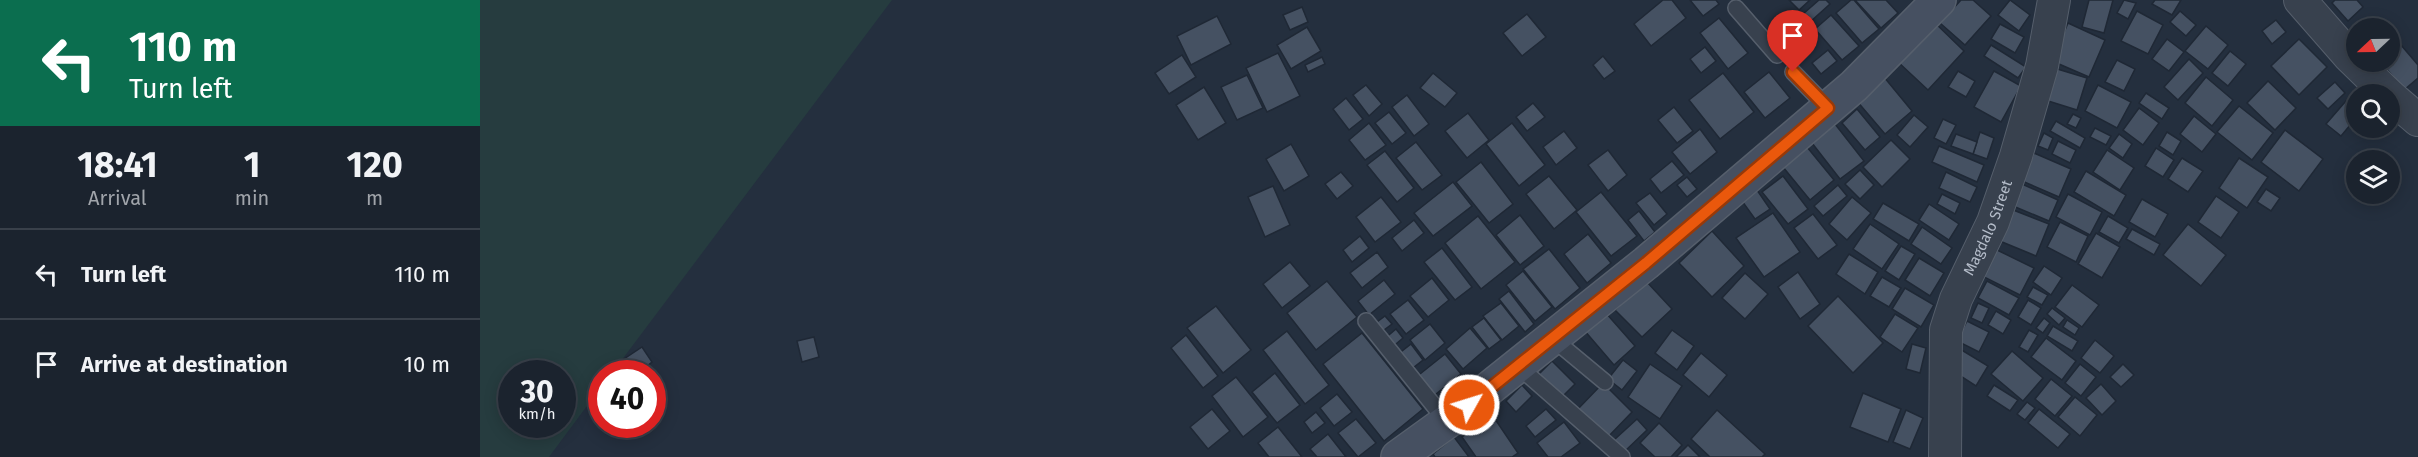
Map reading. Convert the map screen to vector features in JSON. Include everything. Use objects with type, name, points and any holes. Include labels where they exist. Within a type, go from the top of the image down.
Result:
[{"type":"street","points":[[1398,457],[1447,422],[1646,263],[1854,86],[1939,0]]},
{"type":"street","name":"Magdalo Street","points":[[1946,457],[1946,330],[1956,299],[1993,222],[2016,156],[2042,66],[2054,0]]},
{"type":"street","points":[[2300,0],[2355,63],[2377,84]]},
{"type":"street","points":[[2400,104],[2418,120]]},
{"type":"lane","points":[[1736,8],[1777,55]]},
{"type":"lane","points":[[1793,72],[1828,108]]},
{"type":"lane","points":[[1366,321],[1447,422]]},
{"type":"lane","points":[[1552,338],[1605,382]]},
{"type":"lane","points":[[1518,366],[1622,457]]},
{"type":"green space","points":[[480,0],[892,0],[622,360],[588,360],[588,404],[576,421],[576,360],[498,360],[498,438],[563,438],[549,457],[480,457]]},
{"type":"building","points":[[1663,0],[1672,0],[1686,18],[1651,46],[1634,24]]},
{"type":"building","points":[[1690,0],[1716,0],[1719,4],[1703,16]]},
{"type":"building","points":[[1789,0],[1810,0],[1799,10]]},
{"type":"building","points":[[1819,0],[1826,0],[1830,4],[1810,22],[1803,14]]},
{"type":"building","points":[[1854,0],[1879,29],[1862,43],[1836,13]]},
{"type":"building","points":[[1855,0],[1886,0],[1898,13],[1881,28]]},
{"type":"building","points":[[1961,0],[1973,0],[1991,16],[1965,45],[1940,23]]},
{"type":"building","points":[[2010,0],[2030,15],[2019,31],[1998,15]]},
{"type":"building","points":[[2089,0],[2113,0],[2104,33],[2082,27]]},
{"type":"building","points":[[2124,0],[2136,3],[2128,19],[2117,13]]},
{"type":"building","points":[[2155,0],[2181,0],[2172,15],[2152,4]]},
{"type":"building","points":[[2335,0],[2357,0],[2363,7],[2351,18],[2346,19],[2332,3]]},
{"type":"building","points":[[1302,7],[1308,22],[1290,30],[1283,15]]},
{"type":"building","points":[[2137,11],[2163,25],[2148,54],[2121,41]]},
{"type":"building","points":[[2180,11],[2196,25],[2186,36],[2170,22]]},
{"type":"building","points":[[1527,14],[1546,37],[1522,56],[1503,33]]},
{"type":"building","points":[[1831,15],[1859,46],[1842,60],[1815,29]]},
{"type":"building","points":[[1217,16],[1231,44],[1191,65],[1177,36]]},
{"type":"building","points":[[1719,18],[1748,53],[1728,69],[1700,33]]},
{"type":"building","points":[[2276,20],[2286,32],[2272,44],[2262,31]]},
{"type":"building","points":[[1934,22],[1964,51],[1928,90],[1897,61]]},
{"type":"building","points":[[2068,23],[2105,40],[2089,77],[2052,61]]},
{"type":"building","points":[[2000,24],[2024,37],[2015,53],[1991,39]]},
{"type":"building","points":[[2206,26],[2228,45],[2208,69],[2185,51]]},
{"type":"building","points":[[1307,27],[1321,51],[1291,69],[1277,45]]},
{"type":"building","points":[[2167,39],[2184,52],[2169,71],[2152,59]]},
{"type":"building","points":[[2299,39],[2327,67],[2299,95],[2271,66]]},
{"type":"building","points":[[1991,45],[2026,67],[2018,78],[1984,56]]},
{"type":"building","points":[[2400,46],[2418,65],[2418,78],[2404,90],[2389,72],[2400,72]]},
{"type":"building","points":[[1705,47],[1716,61],[1701,73],[1690,59]]},
{"type":"building","points":[[1828,50],[1837,61],[1821,74],[1812,63]]},
{"type":"building","points":[[2230,51],[2246,64],[2228,86],[2212,73]]},
{"type":"building","points":[[1278,53],[1300,96],[1267,112],[1246,68]]},
{"type":"building","points":[[1182,55],[1196,77],[1169,94],[1155,73]]},
{"type":"building","points":[[1603,56],[1615,71],[1604,79],[1593,65]]},
{"type":"building","points":[[1322,57],[1325,64],[1308,72],[1305,65]]},
{"type":"building","points":[[2189,59],[2203,73],[2178,100],[2164,87]]},
{"type":"building","points":[[2117,60],[2135,69],[2124,91],[2105,82]]},
{"type":"building","points":[[2054,68],[2087,78],[2077,110],[2045,100]]},
{"type":"building","points":[[1958,71],[1975,81],[1966,97],[1948,87]]},
{"type":"building","points":[[1994,71],[2021,86],[2001,122],[1974,107]]},
{"type":"building","points":[[1769,72],[1790,98],[1765,118],[1744,92]]},
{"type":"building","points":[[1433,73],[1457,93],[1445,107],[1420,88]]},
{"type":"building","points":[[1723,73],[1754,112],[1720,139],[1689,100]]},
{"type":"building","points":[[1247,75],[1263,108],[1237,120],[1221,87]]},
{"type":"building","points":[[1884,77],[1912,111],[1885,134],[1856,100]]},
{"type":"building","points":[[2206,77],[2233,100],[2212,126],[2185,103]]},
{"type":"building","points":[[2268,81],[2296,108],[2275,130],[2247,103]]},
{"type":"building","points":[[2335,82],[2345,93],[2328,109],[2317,98]]},
{"type":"building","points":[[1366,85],[1382,104],[1369,116],[1353,95]]},
{"type":"building","points":[[2098,85],[2131,102],[2117,128],[2085,111]]},
{"type":"building","points":[[1204,87],[1226,123],[1198,140],[1176,105]]},
{"type":"building","points":[[2146,93],[2169,108],[2162,119],[2139,103]]},
{"type":"building","points":[[1407,95],[1429,124],[1414,136],[1392,107]]},
{"type":"building","points":[[1346,98],[1363,119],[1349,130],[1333,109]]},
{"type":"building","points":[[2346,101],[2346,130],[2341,136],[2326,124]]},
{"type":"building","points":[[1533,103],[1545,117],[1527,131],[1516,117]]},
{"type":"building","points":[[2239,106],[2273,133],[2252,160],[2217,132]]},
{"type":"building","points":[[1674,107],[1693,131],[1677,143],[1658,120]]},
{"type":"building","points":[[2139,108],[2159,123],[2143,145],[2123,130]]},
{"type":"building","points":[[1857,109],[1880,137],[1865,150],[1842,123]]},
{"type":"building","points":[[1389,112],[1406,133],[1392,144],[1375,123]]},
{"type":"building","points":[[1468,113],[1489,140],[1467,158],[1445,131]]},
{"type":"building","points":[[2073,114],[2081,118],[2076,128],[2067,124]]},
{"type":"building","points":[[1914,115],[1928,127],[1910,147],[1897,135]]},
{"type":"building","points":[[2194,116],[2216,134],[2202,152],[2180,134]]},
{"type":"building","points":[[1943,119],[1956,125],[1946,144],[1934,138]]},
{"type":"building","points":[[2056,121],[2085,138],[2080,148],[2050,131]]},
{"type":"building","points":[[1369,123],[1386,145],[1365,160],[1349,140]]},
{"type":"building","points":[[1512,123],[1545,165],[1519,186],[1486,144]]},
{"type":"building","points":[[1835,124],[1864,161],[1840,179],[1812,143]]},
{"type":"building","points":[[2095,128],[2111,136],[2106,145],[2090,137]]},
{"type":"building","points":[[1700,129],[1717,152],[1690,174],[1672,152]]},
{"type":"building","points":[[2285,130],[2323,159],[2299,191],[2261,162]]},
{"type":"building","points":[[1564,131],[1577,148],[1556,165],[1543,147]]},
{"type":"building","points":[[1980,132],[1994,138],[1987,159],[1973,154]]},
{"type":"building","points":[[2167,132],[2181,141],[2173,155],[2159,146]]},
{"type":"building","points":[[2044,133],[2053,138],[2048,150],[2038,146]]},
{"type":"building","points":[[1956,134],[1977,142],[1973,154],[1951,146]]},
{"type":"building","points":[[2119,134],[2132,144],[2123,158],[2109,148]]},
{"type":"building","points":[[1891,140],[1910,159],[1882,187],[1863,167]]},
{"type":"building","points":[[2058,141],[2076,150],[2070,163],[2052,154]]},
{"type":"building","points":[[1416,142],[1442,175],[1422,190],[1396,158]]},
{"type":"building","points":[[1291,144],[1309,176],[1284,191],[1266,159]]},
{"type":"building","points":[[1939,146],[1984,165],[1977,182],[1932,162]]},
{"type":"building","points":[[1807,147],[1834,180],[1810,200],[1783,167]]},
{"type":"building","points":[[2156,148],[2174,160],[2163,177],[2145,166]]},
{"type":"building","points":[[1608,150],[1627,175],[1608,191],[1588,165]]},
{"type":"building","points":[[2107,150],[2134,168],[2120,190],[2093,172]]},
{"type":"building","points":[[1385,151],[1414,188],[1397,202],[1367,165]]},
{"type":"building","points":[[2034,153],[2071,169],[2059,197],[2022,181]]},
{"type":"building","points":[[2182,158],[2203,171],[2188,192],[2168,179]]},
{"type":"building","points":[[2239,158],[2268,177],[2247,208],[2219,188]]},
{"type":"building","points":[[1672,161],[1684,175],[1661,193],[1650,179]]},
{"type":"building","points":[[1481,162],[1513,204],[1489,223],[1456,182]]},
{"type":"building","points":[[1860,170],[1874,185],[1860,199],[1845,184]]},
{"type":"building","points":[[2086,171],[2126,195],[2114,216],[2074,192]]},
{"type":"building","points":[[1341,172],[1353,186],[1337,199],[1325,184]]},
{"type":"building","points":[[1946,172],[1977,187],[1970,202],[1939,188]]},
{"type":"building","points":[[1549,176],[1577,210],[1554,229],[1526,194]]},
{"type":"building","points":[[1783,176],[1808,209],[1788,224],[1762,192]]},
{"type":"building","points":[[1687,177],[1697,189],[1687,197],[1677,185]]},
{"type":"building","points":[[1453,182],[1472,206],[1433,236],[1414,213]]},
{"type":"building","points":[[2022,184],[2058,200],[2049,221],[2013,206]]},
{"type":"building","points":[[1838,185],[1847,196],[1823,216],[1814,206]]},
{"type":"building","points":[[1273,186],[1290,225],[1265,237],[1248,197]]},
{"type":"building","points":[[2266,189],[2280,198],[2271,211],[2257,202]]},
{"type":"building","points":[[1757,190],[1770,209],[1755,219],[1742,201]]},
{"type":"building","points":[[1601,192],[1637,236],[1611,256],[1576,212]]},
{"type":"building","points":[[1650,193],[1667,214],[1654,225],[1636,203]]},
{"type":"building","points":[[1942,194],[1960,203],[1955,214],[1937,204]]},
{"type":"building","points":[[2068,194],[2102,212],[2090,235],[2056,217]]},
{"type":"building","points":[[2216,196],[2239,212],[2221,238],[2198,222]]},
{"type":"building","points":[[1381,197],[1401,222],[1375,242],[1356,217]]},
{"type":"building","points":[[1852,197],[1871,213],[1847,240],[1829,224]]},
{"type":"building","points":[[2142,199],[2168,214],[2155,237],[2129,222]]},
{"type":"building","points":[[1883,203],[1919,224],[1909,241],[1873,219]]},
{"type":"building","points":[[1929,204],[1959,224],[1949,240],[1919,220]]},
{"type":"building","points":[[2003,206],[2049,224],[2036,256],[1990,237]]},
{"type":"building","points":[[1639,211],[1655,232],[1644,241],[1628,220]]},
{"type":"building","points":[[1773,213],[1800,252],[1764,277],[1736,238]]},
{"type":"building","points":[[1813,214],[1837,245],[1818,259],[1794,228]]},
{"type":"building","points":[[1520,215],[1544,246],[1520,265],[1496,235]]},
{"type":"building","points":[[1478,216],[1515,262],[1481,289],[1445,243]]},
{"type":"building","points":[[2108,216],[2128,228],[2119,243],[2099,232]]},
{"type":"building","points":[[1414,220],[1424,233],[1402,251],[1392,238]]},
{"type":"building","points":[[2060,222],[2088,236],[2076,262],[2047,247]]},
{"type":"building","points":[[1870,224],[1899,244],[1882,269],[1853,249]]},
{"type":"building","points":[[2188,224],[2226,255],[2201,286],[2163,255]]},
{"type":"building","points":[[1922,227],[1952,248],[1941,264],[1911,244]]},
{"type":"building","points":[[2132,229],[2160,244],[2154,255],[2126,239]]},
{"type":"building","points":[[1712,231],[1744,266],[1712,297],[1679,263]]},
{"type":"building","points":[[2096,233],[2120,247],[2102,278],[2078,264]]},
{"type":"building","points":[[1588,234],[1611,263],[1587,283],[1564,254]]},
{"type":"building","points":[[1360,236],[1369,248],[1352,262],[1343,250]]},
{"type":"building","points":[[1901,246],[1915,254],[1899,280],[1885,271]]},
{"type":"building","points":[[1442,248],[1472,287],[1455,300],[1424,262]]},
{"type":"building","points":[[1549,249],[1580,288],[1555,309],[1523,269]]},
{"type":"building","points":[[1995,249],[2034,268],[2020,295],[1982,276]]},
{"type":"building","points":[[1377,252],[1388,267],[1362,288],[1350,273]]},
{"type":"building","points":[[1849,254],[1878,272],[1865,294],[1836,274]]},
{"type":"building","points":[[1919,258],[1944,273],[1930,296],[1905,280]]},
{"type":"building","points":[[1290,262],[1310,286],[1282,308],[1263,284]]},
{"type":"building","points":[[2044,266],[2062,278],[2051,295],[2033,282]]},
{"type":"building","points":[[1523,271],[1552,307],[1535,321],[1506,285]]},
{"type":"building","points":[[1798,272],[1820,304],[1800,319],[1778,287]]},
{"type":"building","points":[[1745,273],[1768,294],[1745,319],[1722,298]]},
{"type":"building","points":[[1882,277],[1901,288],[1889,307],[1870,296]]},
{"type":"building","points":[[1432,278],[1449,300],[1428,317],[1410,296]]},
{"type":"building","points":[[1384,280],[1395,294],[1369,315],[1358,301]]},
{"type":"building","points":[[1327,281],[1357,317],[1316,350],[1287,313]]},
{"type":"building","points":[[1646,281],[1672,309],[1642,337],[1615,310]]},
{"type":"building","points":[[1987,281],[2019,298],[2009,315],[1978,298]]},
{"type":"building","points":[[2072,285],[2099,305],[2082,327],[2055,307]]},
{"type":"building","points":[[2033,287],[2048,295],[2042,305],[2027,297]]},
{"type":"building","points":[[1905,288],[1934,305],[1921,327],[1892,309]]},
{"type":"building","points":[[1509,291],[1534,324],[1525,332],[1499,299]]},
{"type":"building","points":[[1838,296],[1883,343],[1853,373],[1808,326]]},
{"type":"building","points":[[1408,300],[1424,320],[1406,334],[1390,314]]},
{"type":"building","points":[[2028,300],[2041,308],[2031,325],[2018,317]]},
{"type":"building","points":[[1501,303],[1519,326],[1502,340],[1483,316]]},
{"type":"building","points":[[1978,303],[1989,308],[1982,323],[1971,318]]},
{"type":"building","points":[[1216,306],[1251,350],[1223,373],[1187,328]]},
{"type":"building","points":[[2052,308],[2065,318],[2059,325],[2047,314]]},
{"type":"building","points":[[1996,311],[2011,320],[2003,334],[1988,325]]},
{"type":"building","points":[[1605,312],[1635,346],[1614,365],[1584,330]]},
{"type":"building","points":[[1895,314],[1918,328],[1902,352],[1880,337]]},
{"type":"building","points":[[1385,316],[1392,324],[1380,333],[1373,325]]},
{"type":"building","points":[[1484,318],[1501,340],[1489,349],[1472,327]]},
{"type":"building","points":[[2044,318],[2050,323],[2043,333],[2036,328]]},
{"type":"building","points":[[2067,320],[2079,328],[2075,335],[2063,327]]},
{"type":"building","points":[[1967,321],[1989,332],[1979,352],[1957,341]]},
{"type":"building","points":[[1430,324],[1445,343],[1425,360],[1410,340]]},
{"type":"building","points":[[2053,326],[2078,341],[2072,351],[2047,336]]},
{"type":"building","points":[[1470,328],[1487,348],[1463,369],[1446,349]]},
{"type":"building","points":[[1396,329],[1403,338],[1390,349],[1383,340]]},
{"type":"building","points":[[1672,330],[1694,346],[1677,370],[1655,353]]},
{"type":"building","points":[[2029,330],[2038,335],[2028,352],[2019,347]]},
{"type":"building","points":[[1287,331],[1329,385],[1305,404],[1263,350]]},
{"type":"building","points":[[1362,333],[1423,409],[1384,441],[1323,364]]},
{"type":"building","points":[[1186,335],[1218,376],[1203,388],[1171,348]]},
{"type":"building","points":[[814,337],[819,357],[802,362],[797,341]]},
{"type":"building","points":[[2046,338],[2076,361],[2062,380],[2031,357]]},
{"type":"building","points":[[2095,340],[2114,356],[2100,373],[2081,358]]},
{"type":"building","points":[[1411,344],[1423,360],[1409,371],[1397,355]]},
{"type":"building","points":[[1912,344],[1926,348],[1920,373],[1906,369]]},
{"type":"building","points":[[642,347],[651,360],[622,360]]},
{"type":"building","points":[[1960,349],[1988,366],[1976,386],[1948,368]]},
{"type":"building","points":[[2012,351],[2043,378],[2023,401],[1991,374]]},
{"type":"building","points":[[1701,353],[1727,375],[1709,397],[1683,375]]},
{"type":"building","points":[[1445,354],[1461,374],[1431,398],[1415,378]]},
{"type":"building","points":[[1623,360],[1637,371],[1622,390],[1608,379]]},
{"type":"building","points":[[1552,361],[1575,384],[1562,397],[1539,374]]},
{"type":"building","points":[[1650,364],[1682,386],[1660,419],[1628,397]]},
{"type":"building","points":[[2080,364],[2096,377],[2081,396],[2065,383]]},
{"type":"building","points":[[2123,364],[2134,375],[2121,387],[2110,377]]},
{"type":"building","points":[[1275,373],[1300,405],[1277,423],[1252,392]]},
{"type":"building","points":[[1236,377],[1268,417],[1243,437],[1212,396]]},
{"type":"building","points":[[2051,379],[2072,396],[2055,416],[2035,399]]},
{"type":"building","points":[[1603,383],[1632,412],[1606,439],[1577,410]]},
{"type":"building","points":[[2101,384],[2116,401],[2102,415],[2086,398]]},
{"type":"building","points":[[1522,385],[1532,396],[1516,412],[1506,401]]},
{"type":"building","points":[[1994,385],[2018,400],[2010,411],[1987,396]]},
{"type":"building","points":[[1863,393],[1901,409],[1888,442],[1850,427]]},
{"type":"building","points":[[1337,394],[1352,412],[1334,426],[1320,408]]},
{"type":"building","points":[[2075,397],[2097,415],[2080,436],[2058,417]]},
{"type":"building","points":[[2027,402],[2035,408],[2025,420],[2017,414]]},
{"type":"building","points":[[1212,409],[1230,431],[1208,449],[1190,427]]},
{"type":"building","points":[[1546,409],[1556,420],[1535,437],[1526,426]]},
{"type":"building","points":[[2039,409],[2070,434],[2058,448],[2028,423]]},
{"type":"building","points":[[1717,410],[1765,454],[1762,457],[1710,457],[1691,439]]},
{"type":"building","points":[[1906,410],[1923,418],[1910,449],[1893,442]]},
{"type":"building","points":[[1316,412],[1325,423],[1312,433],[1304,422]]},
{"type":"building","points":[[1493,416],[1518,453],[1512,457],[1476,457],[1462,437]]},
{"type":"building","points":[[1356,419],[1376,443],[1358,457],[1338,433]]},
{"type":"building","points":[[1637,419],[1647,430],[1624,452],[1614,440]]},
{"type":"building","points":[[1564,422],[1580,443],[1561,457],[1548,457],[1537,443]]},
{"type":"building","points":[[1659,423],[1682,445],[1671,457],[1655,457],[1640,443]]},
{"type":"building","points":[[1278,427],[1302,457],[1269,457],[1258,443]]},
{"type":"building","points":[[1328,434],[1346,457],[1317,457],[1310,449]]},
{"type":"building","points":[[1454,437],[1469,457],[1435,457],[1433,454]]},
{"type":"building","points":[[1688,445],[1700,457],[1676,457]]},
{"type":"route","points":[[1469,405],[1646,263],[1828,108],[1793,72]]}]
